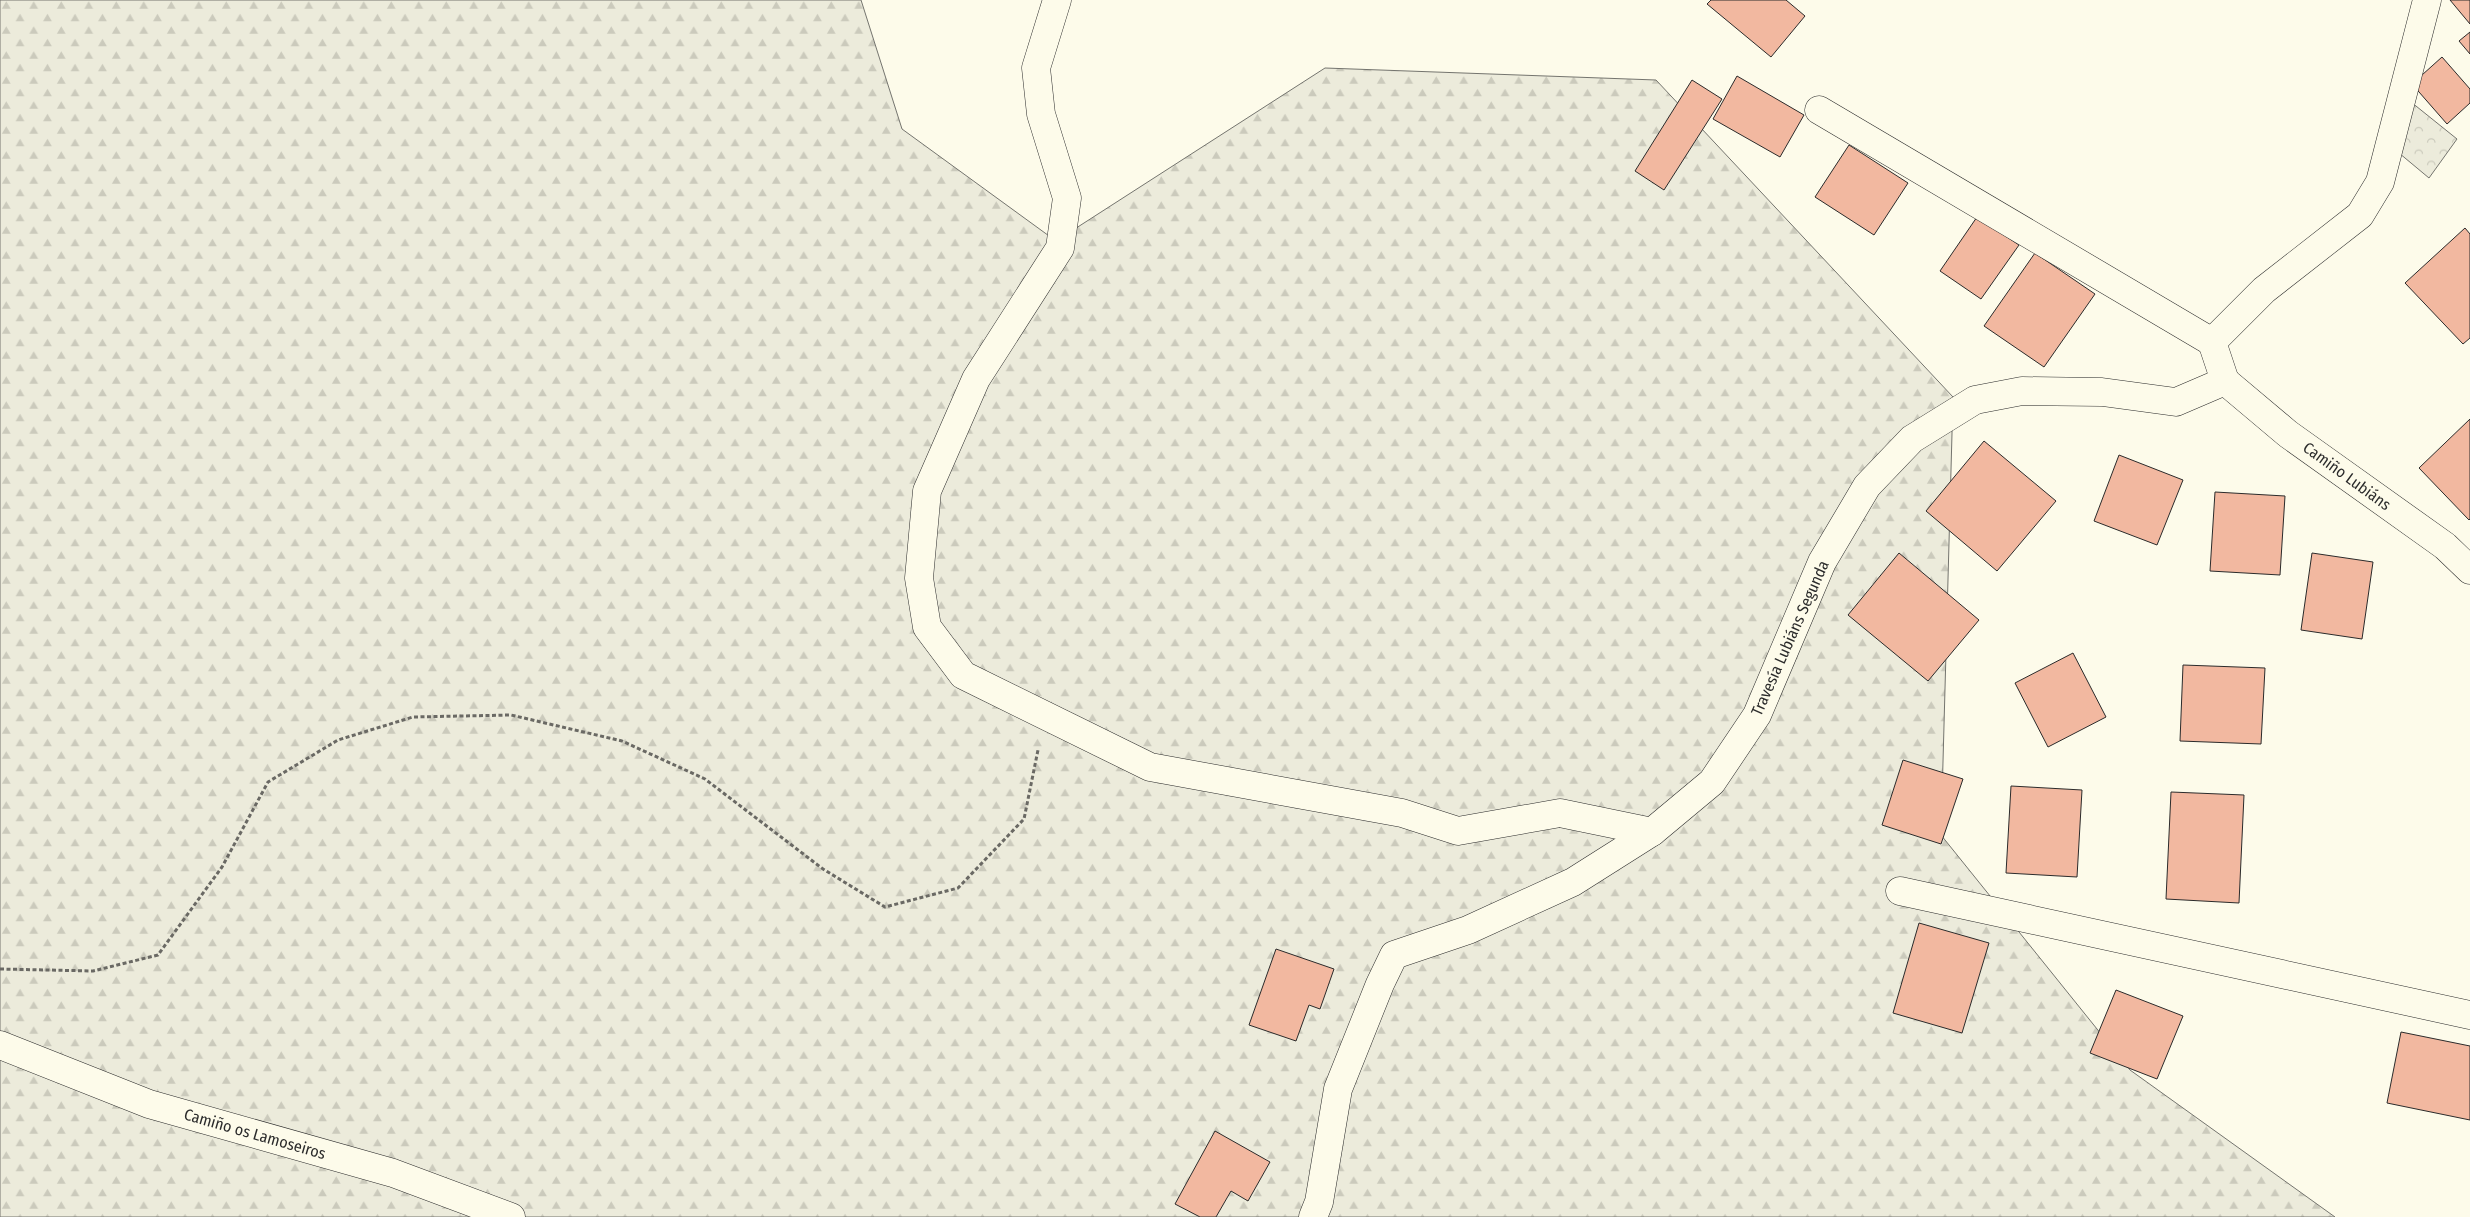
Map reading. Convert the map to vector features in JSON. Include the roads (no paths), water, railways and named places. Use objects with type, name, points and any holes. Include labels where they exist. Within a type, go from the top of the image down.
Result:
[{"type":"street","points":[[1056,0],[1036,68],[1041,114],[1067,198],[1060,248],[976,379],[927,491],[919,578],[927,627],[963,675],[1150,767],[1402,813],[1458,830],[1560,813],[1652,832]]},
{"type":"street","points":[[2212,342],[2264,290],[2360,215],[2380,182],[2427,0]]},
{"type":"street","points":[[1820,110],[2212,342],[2225,382]]},
{"type":"street","name":"Camiño Lubiáns","points":[[2225,382],[2288,434],[2445,546],[2470,570]]},
{"type":"street","name":"Travesía Lubiáns Segunda","points":[[1313,1217],[1319,1202],[1338,1089],[1380,984],[1394,955],[1468,930],[1573,882],[1652,832],[1712,782],[1757,715],[1822,562],[1867,486],[1912,439],[1975,400],[2022,391],[2102,392],[2176,402],[2225,382]]},
{"type":"street","points":[[1900,891],[2470,1015]]},
{"type":"street","name":"Camiño os Lamoseiros","points":[[0,1045],[149,1104],[393,1173],[512,1217]]}]
